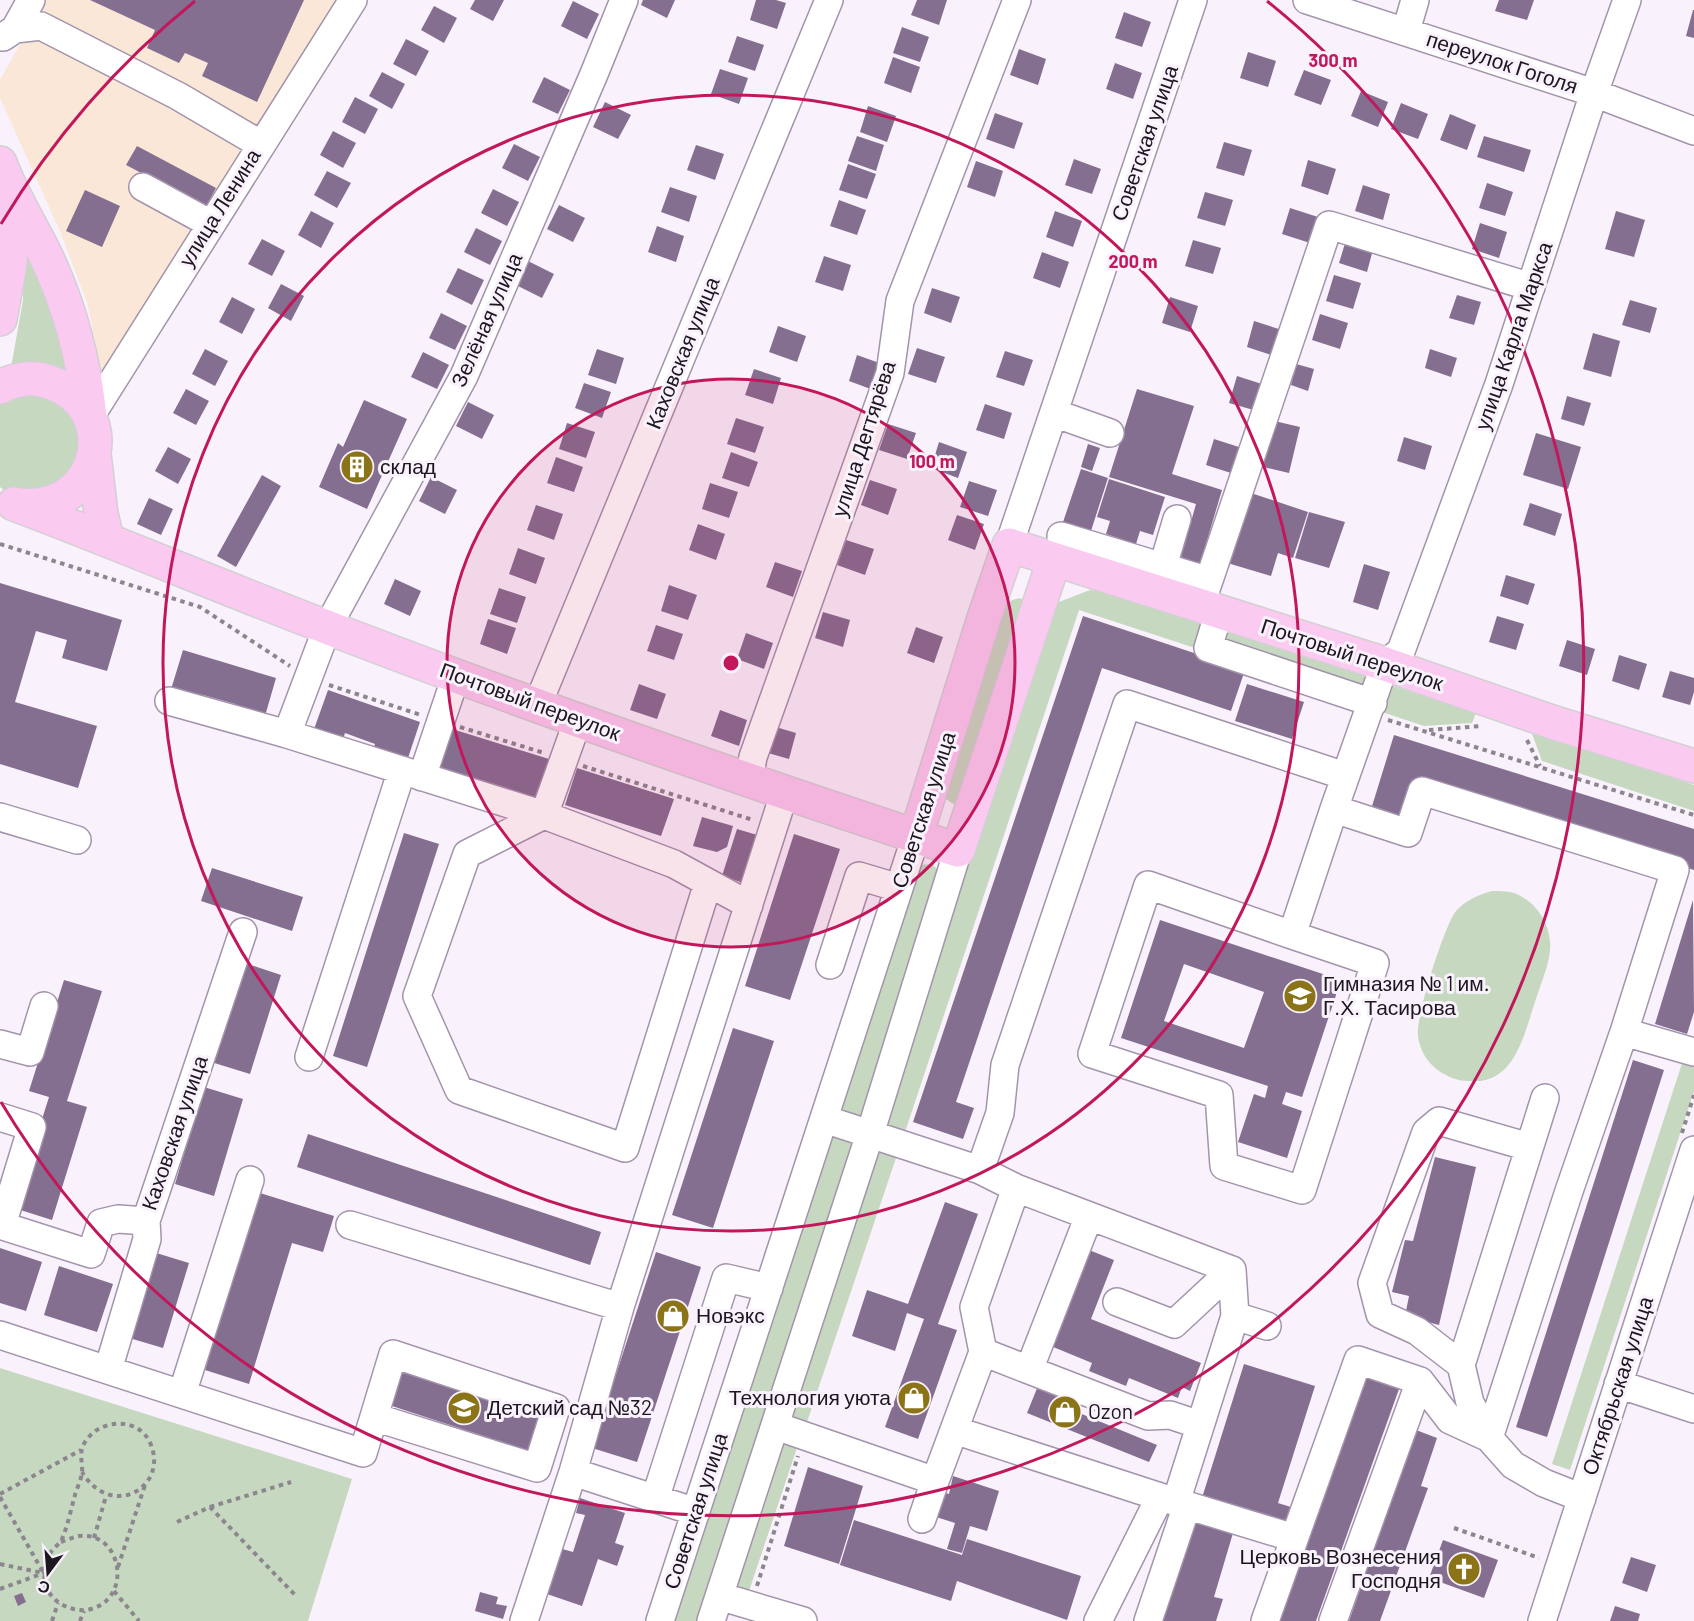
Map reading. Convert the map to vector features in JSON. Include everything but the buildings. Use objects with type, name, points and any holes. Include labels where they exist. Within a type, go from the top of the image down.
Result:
[{"type":"main road","points":[[0,319],[13,234],[1,166]]},
{"type":"main road","points":[[1,166],[45,255],[69,314],[86,379],[90,417],[95,435],[94,454],[101,514],[107,539]]},
{"type":"main road","points":[[0,387],[28,379],[51,382],[70,392],[82,404],[90,417]]},
{"type":"main road","points":[[5,501],[36,507],[55,502],[68,495],[79,485],[88,472],[94,454]]},
{"type":"main road","name":"Почтовый переулок","points":[[5,501],[107,539],[327,628],[537,706],[958,850]]},
{"type":"main road","name":"Почтовый переулок","points":[[1009,545],[1057,548],[1159,580],[1385,664],[1552,722],[1694,766]]},
{"type":"main road","name":"Советская улица","points":[[916,836],[1009,545]]},
{"type":"main road","points":[[958,850],[1057,548]]},
{"type":"street","points":[[7,34],[31,0]]},
{"type":"street","name":"улица Ленина","points":[[90,417],[260,144],[353,0]]},
{"type":"street","name":"Зелёная улица","points":[[287,734],[327,628],[464,376],[624,0]]},
{"type":"street","name":"Каховская улица","points":[[537,706],[829,0]]},
{"type":"street","name":"улица Дегтярёва","points":[[749,779],[753,757],[891,373],[900,301],[1017,0]]},
{"type":"street","name":"Советская улица","points":[[1009,545],[1193,0]]},
{"type":"street","name":"переулок Гоголя","points":[[1307,0],[1594,93],[1694,131]]},
{"type":"street","points":[[1406,31],[1415,0]]},
{"type":"street","name":"улица Карла Маркса","points":[[1385,664],[1401,651],[1499,384],[1594,93],[1627,0]]},
{"type":"street","points":[[7,34],[41,26],[178,96],[260,144]]},
{"type":"street","points":[[143,187],[211,224]]},
{"type":"street","points":[[1373,703],[1208,648],[1205,599],[1329,225],[1531,287]]},
{"type":"street","points":[[1054,413],[1110,433]]},
{"type":"street","points":[[1159,580],[1177,519]]},
{"type":"street","points":[[1292,935],[1385,664]]},
{"type":"street","points":[[309,1057],[412,774],[441,721],[456,676]]},
{"type":"street","points":[[169,701],[287,734],[544,816],[674,864],[749,905]]},
{"type":"street","points":[[980,1170],[1000,1113],[1005,1065],[1127,704],[1345,776]]},
{"type":"street","points":[[578,720],[544,816],[467,854],[417,996],[459,1090],[625,1148],[708,883]]},
{"type":"street","points":[[524,1621],[549,1537],[573,1472],[620,1307],[785,791]]},
{"type":"street","points":[[1334,809],[1408,833],[1422,791],[1675,870],[1624,1032],[1569,1191],[1489,1438]]},
{"type":"street","points":[[0,817],[77,840]]},
{"type":"street","name":"Советская улица","points":[[660,1621],[916,836]]},
{"type":"street","points":[[711,1621],[870,1134],[958,850]]},
{"type":"street","points":[[830,965],[859,876],[899,888]]},
{"type":"street","points":[[1148,885],[1292,935],[1375,963],[1302,1190],[1224,1166],[1219,1095],[1092,1054],[1148,885]]},
{"type":"street","name":"Каховская улица","points":[[108,1370],[147,1239],[146,1221],[243,932]]},
{"type":"street","points":[[0,1044],[30,1053],[44,1006]]},
{"type":"street","points":[[1624,1032],[1694,1052]]},
{"type":"street","points":[[1545,1098],[1461,1365],[1470,1403],[1489,1438],[1513,1465],[1545,1484],[1582,1498]]},
{"type":"street","points":[[0,1117],[32,1127],[1,1225],[91,1254],[101,1224],[118,1219],[146,1221]]},
{"type":"street","points":[[824,1119],[980,1170],[1016,1188],[1232,1270]]},
{"type":"street","points":[[1461,1365],[1417,1331],[1380,1314],[1372,1283],[1426,1132],[1439,1121],[1529,1147]]},
{"type":"street","name":"Октябрьская улица","points":[[1542,1621],[1694,1150]]},
{"type":"street","points":[[182,1394],[250,1180]]},
{"type":"street","points":[[922,1520],[983,1352],[974,1307],[1016,1188]]},
{"type":"street","points":[[1029,1370],[1089,1216]]},
{"type":"street","points":[[350,1225],[620,1307]]},
{"type":"street","points":[[1117,1302],[1174,1324],[1232,1270]]},
{"type":"street","points":[[1148,1621],[1174,1501],[1235,1316],[1232,1270]]},
{"type":"street","points":[[655,1499],[726,1278],[769,1288]]},
{"type":"street","points":[[1235,1316],[1267,1326]]},
{"type":"street","points":[[0,1335],[363,1453],[393,1354],[556,1408],[537,1468],[374,1417]]},
{"type":"street","points":[[983,1352],[1148,1416],[1170,1415],[1200,1425]]},
{"type":"street","points":[[1265,1621],[1358,1360],[1420,1381],[1450,1420],[1489,1438]]},
{"type":"street","points":[[1333,1621],[1420,1381]]},
{"type":"street","points":[[1618,1384],[1694,1410]]},
{"type":"street","points":[[776,1426],[935,1481]]},
{"type":"street","points":[[954,1430],[1294,1538]]},
{"type":"street","points":[[573,1472],[696,1512]]},
{"type":"street","points":[[1098,1621],[1174,1501]]},
{"type":"street","points":[[719,1596],[803,1621]]},
{"type":"path","points":[[0,544],[200,607],[308,678],[774,826]]},
{"type":"path","points":[[1373,703],[1374,716],[1426,730],[1694,816]]},
{"type":"path","points":[[1426,730],[1491,725]]},
{"type":"path","points":[[1524,736],[1540,766]]},
{"type":"path","points":[[82,1450],[0,1496],[44,1573],[48,1591],[58,1603],[71,1609],[84,1611],[100,1606],[114,1591],[118,1568],[145,1485],[153,1472],[154,1458],[150,1444],[142,1433],[131,1425],[114,1423],[101,1426],[85,1442],[80,1459],[82,1472],[90,1485],[106,1495],[118,1497],[132,1494],[145,1485]]},
{"type":"path","points":[[751,1606],[804,1435]]},
{"type":"path","points":[[61,1542],[82,1472]]},
{"type":"path","points":[[177,1522],[210,1507],[291,1482]]},
{"type":"path","points":[[94,1538],[106,1495]]},
{"type":"path","points":[[210,1507],[297,1597]]},
{"type":"path","points":[[1454,1528],[1542,1559]]},
{"type":"path","points":[[44,1573],[45,1562],[51,1551],[61,1542],[79,1536],[94,1538],[105,1545],[114,1555],[118,1568]]},
{"type":"path","points":[[0,1564],[44,1573]]},
{"type":"path","points":[[0,1589],[44,1573]]},
{"type":"path","points":[[114,1591],[139,1621]]},
{"type":"path","points":[[52,1621],[58,1603]]},
{"type":"path","points":[[80,1621],[84,1611]]},
{"type":"shaded area","points":[[45,0],[338,0],[104,383],[87,302],[59,229],[0,98],[0,80]]},
{"type":"green space","points":[[24,246],[57,324],[72,387],[11,368],[23,300]]},
{"type":"green space","points":[[39,387],[84,422],[71,485],[9,494],[0,487],[0,397]]},
{"type":"green space","points":[[1090,590],[1114,593],[1203,622],[1198,649],[1079,610],[903,1138],[878,1129],[1045,620],[1059,602]]},
{"type":"green space","points":[[1020,598],[1025,601],[963,799],[953,804],[942,793],[1003,609],[1012,600]]},
{"type":"green space","points":[[1224,627],[1362,671],[1367,676],[1364,684],[1354,688],[1225,646]]},
{"type":"green space","points":[[1384,683],[1476,713],[1472,723],[1424,726],[1376,710]]},
{"type":"green space","points":[[1531,731],[1694,785],[1694,811],[1542,761]]},
{"type":"green space","points":[[932,864],[940,872],[700,1621],[671,1621],[919,865]]},
{"type":"green space","points":[[1492,891],[1514,893],[1534,906],[1549,933],[1549,956],[1523,1039],[1509,1065],[1499,1074],[1487,1080],[1462,1080],[1441,1072],[1427,1059],[1419,1042],[1418,1026],[1432,972],[1451,919],[1464,904]]},
{"type":"green space","points":[[1685,1054],[1694,1057],[1694,1091],[1570,1470],[1552,1464]]},
{"type":"green space","points":[[872,1147],[897,1155],[805,1428],[791,1418]]},
{"type":"green space","points":[[0,1368],[352,1479],[308,1621],[0,1621]]},
{"type":"green space","points":[[777,1437],[799,1442],[747,1597],[729,1583]]},
{"type":"place","name":"склад","points":[[357,467]]},
{"type":"place","name":"Гимназия № 1 им. Г.Х. Тасирова","points":[[1300,996]]},
{"type":"place","name":"Новэкс","points":[[673,1316]]},
{"type":"place","name":"Технология уюта","points":[[914,1398]]},
{"type":"place","name":"Детский сад №32","points":[[464,1408]]},
{"type":"place","name":"Ozon","points":[[1065,1412]]},
{"type":"place","name":"Церковь Вознесения Господня","points":[[1464,1569]]}]
